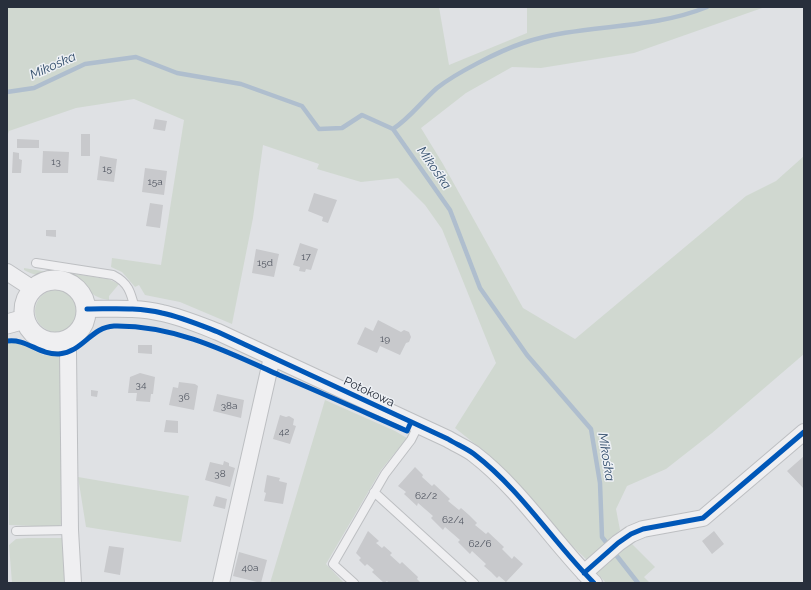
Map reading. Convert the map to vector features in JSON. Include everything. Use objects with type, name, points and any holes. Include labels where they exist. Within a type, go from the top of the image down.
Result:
[{"type":"street","points":[[7,272],[33,289]]},
{"type":"street","points":[[54,279],[66,282],[76,288],[82,294],[87,309],[86,319],[82,328],[75,336],[66,341],[45,341],[36,336],[29,328],[16,321],[33,289],[46,281],[54,279]]},
{"type":"street","name":"Potokowa","points":[[87,309],[135,309],[161,312],[181,318],[218,332],[448,439],[473,453],[491,468],[512,489],[589,578]]},
{"type":"street","points":[[66,341],[68,352],[70,530],[73,583]]},
{"type":"street","points":[[221,583],[272,357]]},
{"type":"street","points":[[589,578],[618,543],[631,534],[643,529],[703,518],[804,432]]},
{"type":"lane","points":[[36,263],[113,275],[121,278],[128,286],[135,309]]},
{"type":"lane","points":[[354,583],[333,564],[385,474],[411,440],[418,426]]},
{"type":"lane","points":[[374,492],[474,583]]},
{"type":"lane","points":[[16,531],[70,530]]},
{"type":"shaded area","points":[[7,7],[439,7],[449,65],[527,33],[527,7],[765,7],[634,53],[541,68],[512,67],[466,93],[421,128],[443,164],[523,308],[575,339],[746,196],[776,181],[804,156],[804,354],[712,433],[666,469],[627,486],[616,509],[620,530],[588,561],[543,518],[490,456],[455,428],[496,363],[442,229],[425,205],[398,178],[361,182],[317,169],[319,164],[263,145],[253,218],[232,324],[180,302],[145,295],[139,285],[135,287],[122,272],[111,267],[112,258],[161,265],[184,120],[134,99],[76,108],[9,131],[7,137]]},
{"type":"shaded area","points":[[24,268],[72,276],[75,274],[108,279],[119,284],[109,296],[109,300],[96,296],[69,277],[63,275],[37,275],[24,270]]},
{"type":"shaded area","points":[[56,290],[71,296],[77,311],[71,326],[56,332],[41,326],[35,311],[41,296]]},
{"type":"shaded area","points":[[7,343],[19,343],[43,355],[62,357],[61,444],[65,521],[58,527],[9,525]]},
{"type":"shaded area","points":[[325,400],[395,431],[407,438],[381,470],[326,564],[344,583],[270,583]]},
{"type":"shaded area","points":[[78,477],[189,496],[181,542],[86,527]]},
{"type":"shaded area","points":[[63,538],[65,583],[12,583],[9,545],[16,539]]},
{"type":"shaded area","points":[[628,540],[655,567],[644,577],[650,583],[606,583],[595,571]]},
{"type":"building","points":[[155,119],[167,121],[165,131],[153,129]]},
{"type":"building","points":[[81,134],[90,134],[90,156],[81,156]]},
{"type":"building","points":[[17,139],[39,140],[39,148],[17,148]]},
{"type":"building","points":[[43,151],[69,152],[68,173],[42,173]]},
{"type":"building","points":[[13,152],[19,153],[19,159],[22,160],[21,173],[12,173]]},
{"type":"building","points":[[100,156],[117,159],[114,182],[97,180]]},
{"type":"building","points":[[145,168],[167,171],[164,195],[142,192]]},
{"type":"building","points":[[314,193],[337,200],[328,223],[322,221],[323,217],[308,211]]},
{"type":"building","points":[[150,203],[163,205],[160,228],[146,226]]},
{"type":"building","points":[[46,230],[56,230],[56,237],[46,236]]},
{"type":"building","points":[[300,243],[318,249],[311,270],[306,269],[305,272],[299,271],[300,267],[293,265]]},
{"type":"building","points":[[256,249],[279,254],[274,277],[252,273]]},
{"type":"building","points":[[378,320],[401,332],[404,330],[409,332],[411,337],[400,355],[380,346],[377,353],[357,344],[365,327],[373,331]]},
{"type":"building","points":[[138,345],[152,345],[152,354],[138,353]]},
{"type":"building","points":[[140,373],[155,377],[153,394],[151,394],[150,402],[136,401],[137,393],[128,393],[130,377]]},
{"type":"building","points":[[179,382],[195,384],[198,386],[194,410],[169,405],[173,387],[178,388]]},
{"type":"building","points":[[91,390],[98,391],[97,397],[91,396]]},
{"type":"building","points":[[217,394],[244,400],[241,418],[213,411]]},
{"type":"building","points":[[280,415],[286,417],[289,416],[294,419],[293,425],[296,426],[290,444],[273,439]]},
{"type":"building","points":[[166,420],[178,421],[178,433],[164,432]]},
{"type":"building","points":[[804,456],[804,489],[787,471]]},
{"type":"building","points":[[224,461],[229,463],[229,466],[235,468],[230,487],[205,480],[210,462],[223,465]]},
{"type":"building","points":[[415,467],[423,475],[422,477],[432,486],[434,484],[450,499],[448,501],[459,510],[461,508],[477,523],[475,525],[486,534],[488,532],[504,547],[502,549],[512,559],[514,556],[523,564],[506,582],[499,576],[497,578],[484,566],[486,564],[472,551],[470,554],[458,542],[460,540],[445,527],[443,530],[431,518],[433,516],[418,503],[417,506],[404,494],[406,492],[398,486]]},
{"type":"building","points":[[267,475],[280,478],[279,481],[287,483],[283,504],[264,501]]},
{"type":"building","points":[[216,496],[227,499],[225,509],[213,506]]},
{"type":"building","points":[[368,531],[379,541],[376,543],[382,548],[384,546],[392,553],[390,555],[400,564],[402,562],[418,577],[417,579],[421,583],[389,583],[387,581],[384,583],[372,572],[374,570],[367,564],[365,566],[359,560],[361,558],[356,553]]},
{"type":"building","points":[[714,531],[724,544],[712,554],[702,541]]},
{"type":"building","points":[[109,546],[124,548],[120,575],[104,572]]},
{"type":"building","points":[[239,552],[267,560],[261,583],[233,576]]},
{"type":"waterway","points":[[393,129],[405,120],[431,93],[445,82],[502,51],[523,43],[568,32],[662,20],[685,15],[707,7]]},
{"type":"waterway","name":"Mikośka","points":[[7,92],[34,88],[85,64],[136,57],[177,73],[241,84],[302,106],[319,129],[342,128],[362,115],[393,129],[450,210],[480,288],[527,355],[591,429],[600,483],[602,537],[638,583]]},
{"type":"cycle path","points":[[87,309],[153,311],[190,321],[218,332],[448,439],[474,454],[491,468],[522,500],[594,583]]},
{"type":"cycle path","points":[[7,341],[20,342],[45,352],[59,354],[81,345],[106,327],[136,327],[158,330],[199,341],[239,357],[407,431],[411,422]]},
{"type":"cycle path","points":[[584,573],[618,543],[631,534],[643,529],[703,518],[804,432]]}]
